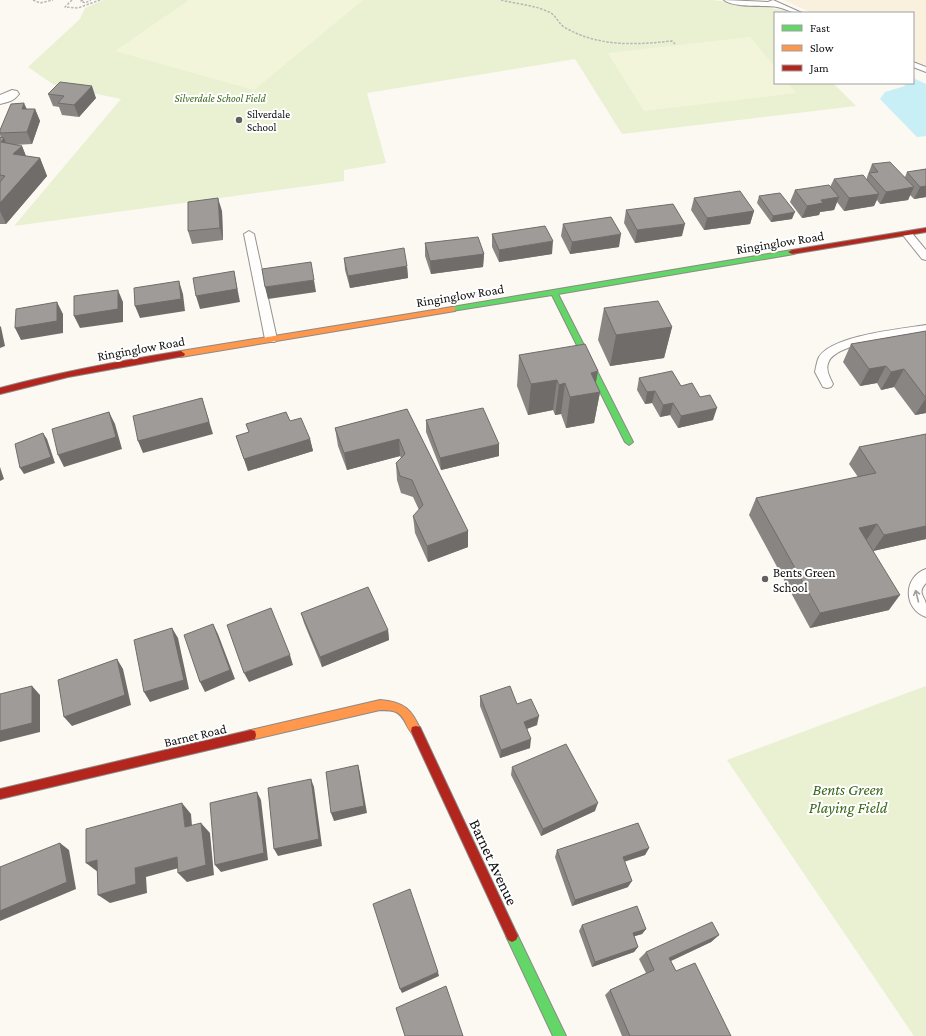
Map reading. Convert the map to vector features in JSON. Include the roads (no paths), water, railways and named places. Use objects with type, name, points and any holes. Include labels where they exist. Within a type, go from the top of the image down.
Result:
[{"type":"street","name":"Ringinglow Road","points":[[0,391],[36,381],[108,366],[926,230]]},
{"type":"street","points":[[554,292],[629,442]]},
{"type":"street","name":"Barnet Road","points":[[0,794],[380,705],[396,706]]},
{"type":"street","name":"Barnet Avenue","points":[[396,706],[408,715],[560,1036]]},
{"type":"lane","points":[[728,0],[778,5]]},
{"type":"lane","points":[[768,0],[796,12]]},
{"type":"lane","points":[[914,64],[926,70]]},
{"type":"lane","points":[[249,234],[271,339]]},
{"type":"lane","points":[[907,234],[926,257]]},
{"type":"lane","points":[[827,384],[821,372],[824,359],[836,348],[878,336],[926,329]]},
{"type":"lane","points":[[926,575],[915,584],[915,592],[917,600],[926,611]]},
{"type":"water","points":[[914,78],[926,84],[926,136],[917,137],[880,99],[885,92],[905,86],[904,84],[914,84]]},
{"type":"place","name":"Silverdale School","points":[[239,120]]},
{"type":"place","name":"Bents Green School","points":[[765,579]]},
{"type":"park label","name":"Silverdale School Field","points":[[220,98]]},
{"type":"park label","name":"Bents Green Playing Field","points":[[848,798]]}]
